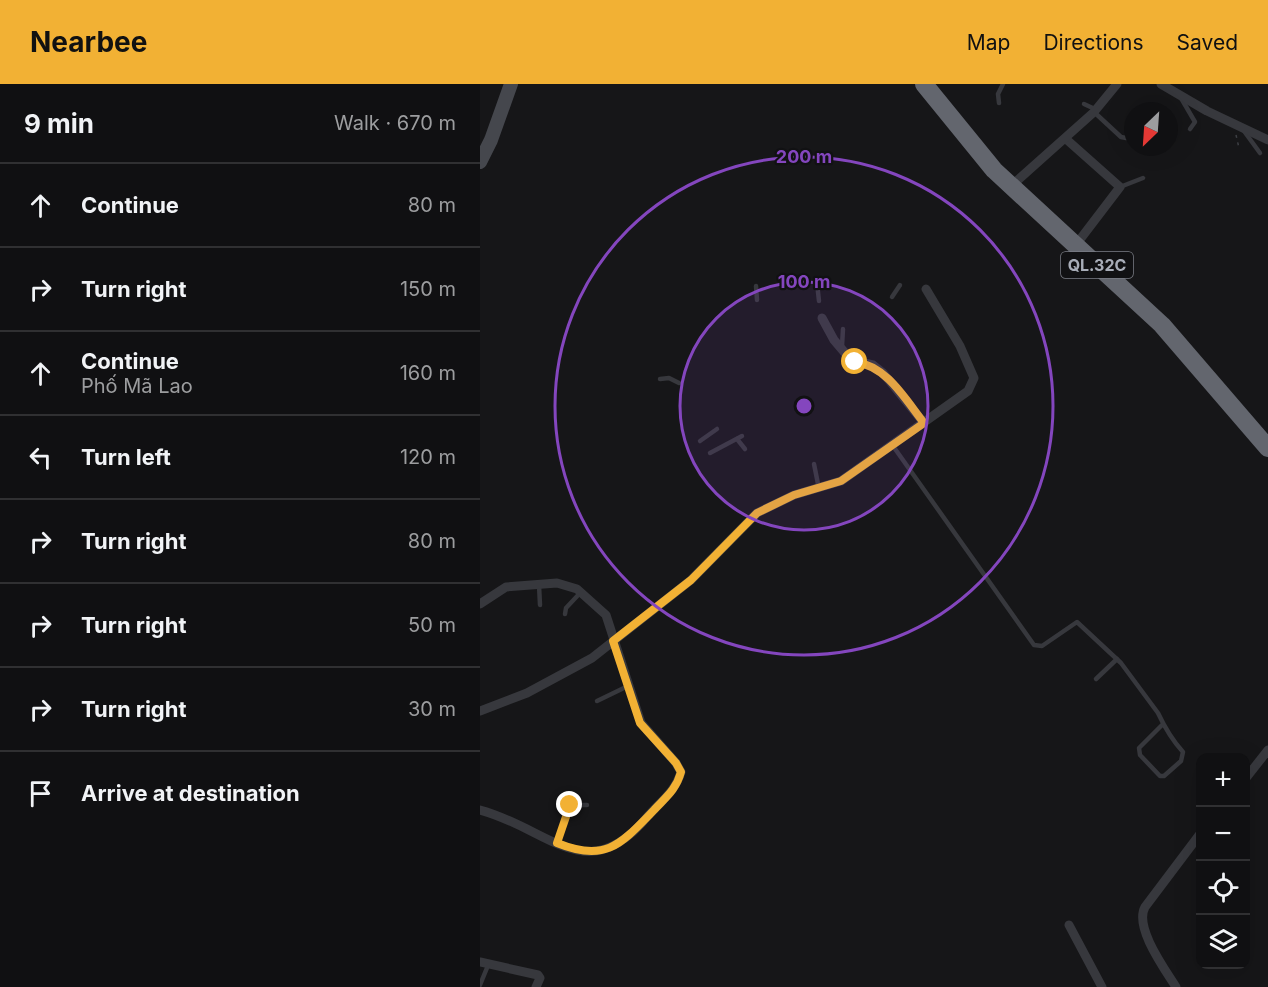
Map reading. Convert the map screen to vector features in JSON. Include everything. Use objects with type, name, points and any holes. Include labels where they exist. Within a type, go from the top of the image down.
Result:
[{"type":"highway","name":"QL.32C","points":[[924,84],[978,152],[1010,187],[1162,325],[1268,448]]},
{"type":"street","points":[[480,162],[491,140],[511,84]]},
{"type":"street","points":[[1010,187],[1096,111],[1118,84]]},
{"type":"street","points":[[1161,84],[1266,140]]},
{"type":"street","points":[[1066,139],[1120,187],[1075,246]]},
{"type":"street","points":[[480,711],[564,675],[613,641],[691,580],[757,513],[794,495],[841,481],[968,391],[974,378],[960,346],[926,289]]},
{"type":"street","points":[[822,318],[853,362],[871,364],[883,373],[924,423]]},
{"type":"street","points":[[480,604],[500,589],[563,584],[581,592],[606,615],[644,728],[676,763],[681,772],[672,793],[630,837],[612,848],[577,851],[509,819],[480,810]]},
{"type":"street","points":[[1250,772],[1268,750]]},
{"type":"street","points":[[1174,986],[1145,934],[1141,917],[1145,907],[1196,839]]},
{"type":"street","points":[[1069,925],[1102,987]]},
{"type":"street","points":[[484,962],[538,975],[540,978],[536,987]]},
{"type":"lane","points":[[999,103],[998,94],[1003,84]]},
{"type":"lane","points":[[1180,96],[1195,122],[1191,129]]},
{"type":"lane","points":[[1084,104],[1096,111],[1124,138]]},
{"type":"lane","points":[[1242,128],[1260,153]]},
{"type":"lane","points":[[1120,187],[1143,178]]},
{"type":"lane","points":[[817,283],[819,301]]},
{"type":"lane","points":[[892,297],[900,285]]},
{"type":"lane","points":[[756,286],[757,300]]},
{"type":"lane","points":[[842,349],[843,328]]},
{"type":"lane","points":[[660,379],[669,378],[679,383]]},
{"type":"lane","points":[[700,441],[717,429]]},
{"type":"lane","points":[[710,453],[740,438],[745,449]]},
{"type":"lane","points":[[893,446],[1034,645],[1042,646],[1077,622],[1117,659],[1163,724],[1170,738],[1183,752],[1181,761],[1164,776],[1140,755],[1139,748],[1163,724]]},
{"type":"lane","points":[[814,464],[819,489]]},
{"type":"lane","points":[[539,585],[540,605]]},
{"type":"lane","points":[[565,614],[566,608],[581,592]]},
{"type":"lane","points":[[1096,679],[1117,659]]},
{"type":"lane","points":[[597,701],[628,686]]},
{"type":"lane","points":[[557,843],[570,805],[587,805]]},
{"type":"lane","points":[[480,985],[484,962]]},
{"type":"route","points":[[570,805],[557,843],[577,851],[595,852],[612,848],[630,837],[654,809],[672,793],[681,772],[676,763],[640,723],[613,641],[691,580],[757,513],[794,495],[824,488],[841,481],[924,423],[883,373],[871,364],[855,362]]}]
